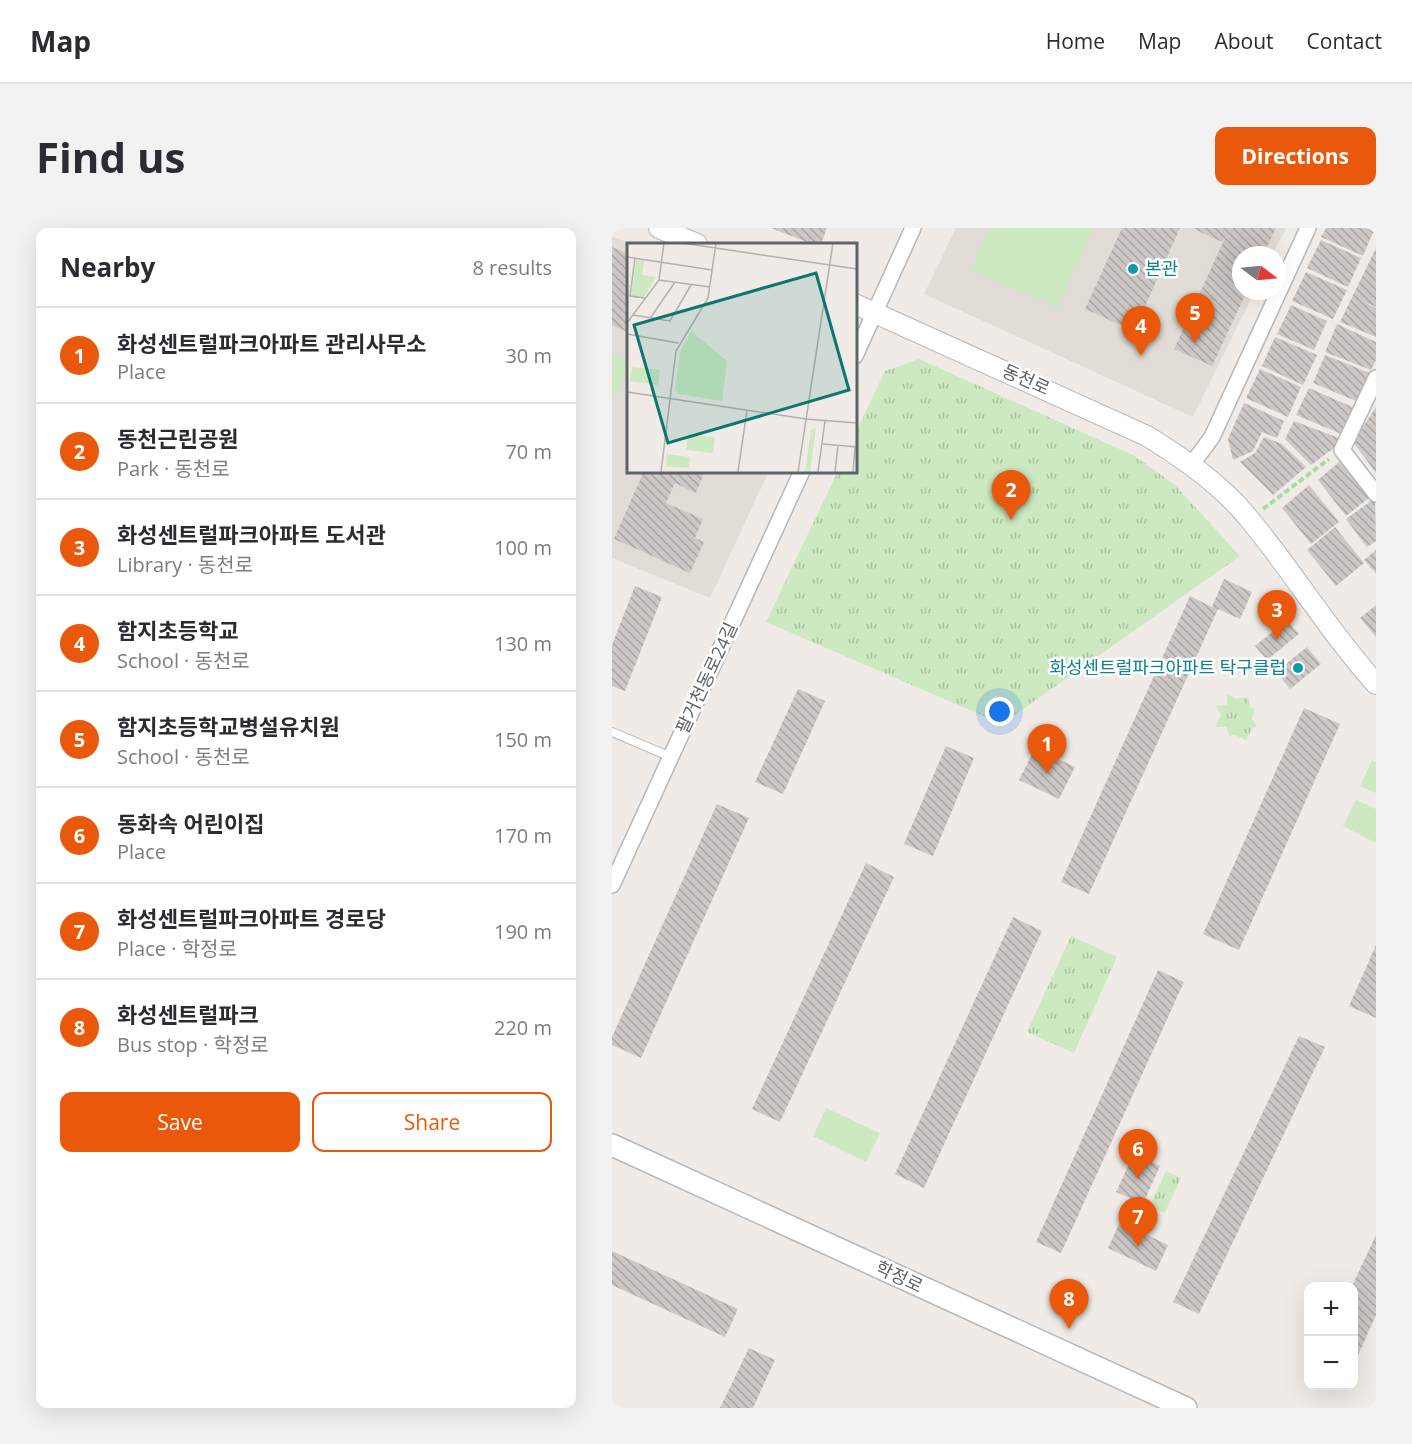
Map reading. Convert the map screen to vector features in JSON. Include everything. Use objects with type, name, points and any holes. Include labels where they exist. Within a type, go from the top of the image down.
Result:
[{"type":"main road","name":"학정로","points":[[612,1145],[1186,1408]]},
{"type":"street","points":[[659,228],[696,243]]},
{"type":"street","points":[[856,354],[913,228]]},
{"type":"street","points":[[1192,464],[1212,437],[1308,228]]},
{"type":"street","name":"동천로","points":[[856,304],[1148,436],[1192,464],[1250,519],[1352,657],[1376,684]]},
{"type":"street","points":[[1376,378],[1342,450],[1376,494]]},
{"type":"street","name":"팔거천동로24길","points":[[612,885],[802,472]]},
{"type":"lane","points":[[612,732],[671,757]]},
{"type":"path","points":[[1250,519],[1342,450]]},
{"type":"shaded area","points":[[956,228],[1286,228],[1277,246],[1232,246],[1232,300],[1251,300],[1193,417],[924,294]]},
{"type":"shaded area","points":[[612,236],[629,243],[627,472],[769,472],[710,598],[612,558]]},
{"type":"green space","points":[[990,228],[1093,228],[1058,308],[971,270]]},
{"type":"green space","points":[[612,354],[627,361],[627,368],[612,403]]},
{"type":"green space","points":[[919,359],[1133,455],[1174,484],[1240,556],[1002,724],[766,622],[838,472],[856,472],[856,432],[885,371]]},
{"type":"green space","points":[[1227,693],[1235,699],[1248,697],[1250,707],[1255,709],[1252,719],[1257,726],[1252,729],[1246,740],[1235,735],[1230,736],[1226,727],[1215,727],[1221,715],[1216,706],[1227,705]]},
{"type":"green space","points":[[1372,760],[1376,762],[1376,793],[1360,786]]},
{"type":"green space","points":[[1356,800],[1376,809],[1376,843],[1343,826]]},
{"type":"green space","points":[[1071,936],[1117,957],[1074,1053],[1027,1032]]},
{"type":"green space","points":[[826,1108],[880,1133],[866,1162],[813,1136]]},
{"type":"green space","points":[[1166,1171],[1181,1178],[1165,1213],[1150,1206]]},
{"type":"building","points":[[771,228],[827,228],[821,243],[809,243]]},
{"type":"building","name":"본관","points":[[1122,228],[1180,228],[1134,331],[1085,309]]},
{"type":"building","points":[[1192,228],[1276,228],[1267,246],[1232,246],[1232,300],[1243,300],[1212,366],[1174,349],[1226,236],[1222,242]]},
{"type":"building","points":[[1326,228],[1375,228],[1363,256],[1321,237]]},
{"type":"building","points":[[1321,240],[1361,258],[1348,287],[1307,268]]},
{"type":"building","points":[[612,247],[627,254],[627,332],[612,325]]},
{"type":"building","points":[[1376,248],[1376,307],[1362,301],[1376,308],[1376,337],[1340,322]]},
{"type":"building","points":[[1306,272],[1347,290],[1333,319],[1292,301]]},
{"type":"building","points":[[1291,305],[1327,321],[1314,350],[1277,334]]},
{"type":"building","points":[[1337,324],[1376,342],[1376,360],[1371,370],[1325,352]]},
{"type":"building","points":[[1275,337],[1317,355],[1303,385],[1262,366]]},
{"type":"building","points":[[1325,355],[1370,373],[1356,401],[1313,383]]},
{"type":"building","points":[[1260,369],[1301,387],[1288,417],[1246,398]]},
{"type":"building","points":[[1309,388],[1357,409],[1344,435],[1296,415]]},
{"type":"building","points":[[1244,403],[1284,421],[1277,438],[1262,432],[1253,451],[1233,460],[1228,439]]},
{"type":"building","points":[[1376,407],[1376,473],[1353,442]]},
{"type":"building","points":[[1294,421],[1339,438],[1334,448],[1311,465],[1285,439]]},
{"type":"building","points":[[1264,437],[1282,444],[1306,467],[1273,495],[1240,462],[1255,453]]},
{"type":"building","points":[[1345,457],[1374,494],[1346,516],[1318,480]]},
{"type":"building","points":[[644,472],[705,472],[696,493],[675,483],[666,503],[703,519],[695,538],[704,542],[690,573],[614,539]]},
{"type":"building","points":[[1309,485],[1339,522],[1311,544],[1282,508]]},
{"type":"building","points":[[1375,498],[1376,541],[1367,547],[1346,519]]},
{"type":"building","points":[[1335,527],[1364,563],[1336,586],[1307,550]]},
{"type":"building","points":[[1376,550],[1376,574],[1364,560]]},
{"type":"building","points":[[1224,579],[1252,592],[1240,619],[1218,609],[1089,894],[1061,882],[1190,596],[1212,607]]},
{"type":"building","points":[[635,586],[662,597],[625,691],[612,686],[612,645]]},
{"type":"building","points":[[1376,605],[1376,637],[1360,618]]},
{"type":"building","points":[[1287,620],[1299,634],[1267,660],[1255,646]]},
{"type":"building","name":"화성센트럴파크아파트 탁구클럽","points":[[1307,647],[1321,664],[1290,689],[1276,672]]},
{"type":"building","points":[[798,689],[825,701],[783,794],[755,782]]},
{"type":"building","points":[[1304,708],[1340,724],[1239,950],[1203,934]]},
{"type":"building","points":[[946,746],[974,758],[933,856],[904,844]]},
{"type":"building","points":[[1035,748],[1075,767],[1059,799],[1019,780]]},
{"type":"building","points":[[717,804],[749,818],[641,1058],[612,1045],[612,1037]]},
{"type":"building","points":[[866,863],[894,877],[780,1122],[752,1109]]},
{"type":"building","points":[[1013,917],[1042,931],[924,1188],[895,1174]]},
{"type":"building","points":[[1376,945],[1376,1018],[1349,1006]]},
{"type":"building","points":[[1158,970],[1184,982],[1061,1253],[1036,1242]]},
{"type":"building","points":[[1299,1036],[1325,1047],[1199,1314],[1173,1302]]},
{"type":"building","points":[[1134,1154],[1160,1166],[1143,1204],[1116,1192]]},
{"type":"building","points":[[1120,1222],[1168,1245],[1156,1271],[1108,1248]]},
{"type":"building","points":[[1376,1235],[1376,1315],[1358,1355],[1358,1282],[1354,1282]]},
{"type":"building","points":[[612,1251],[738,1309],[725,1337],[612,1285]]},
{"type":"building","points":[[749,1348],[775,1360],[753,1408],[720,1408]]},
{"type":"place","name":"본관","points":[[1133,269]]},
{"type":"place","name":"함지초등학교병설유치원","points":[[1195,343]]},
{"type":"place","name":"함지초등학교","points":[[1141,356]]},
{"type":"place","name":"동천근린공원","points":[[1011,520]]},
{"type":"place","name":"화성센트럴파크아파트 도서관","points":[[1277,640]]},
{"type":"place","name":"화성센트럴파크아파트 탁구클럽","points":[[1298,668]]},
{"type":"place","name":"화성센트럴파크아파트 관리사무소","points":[[1047,774]]},
{"type":"place","name":"동화속 어린이집","points":[[1138,1179]]},
{"type":"place","name":"화성센트럴파크아파트 경로당","points":[[1138,1247]]},
{"type":"place","name":"화성센트럴파크","points":[[1069,1329]]}]
